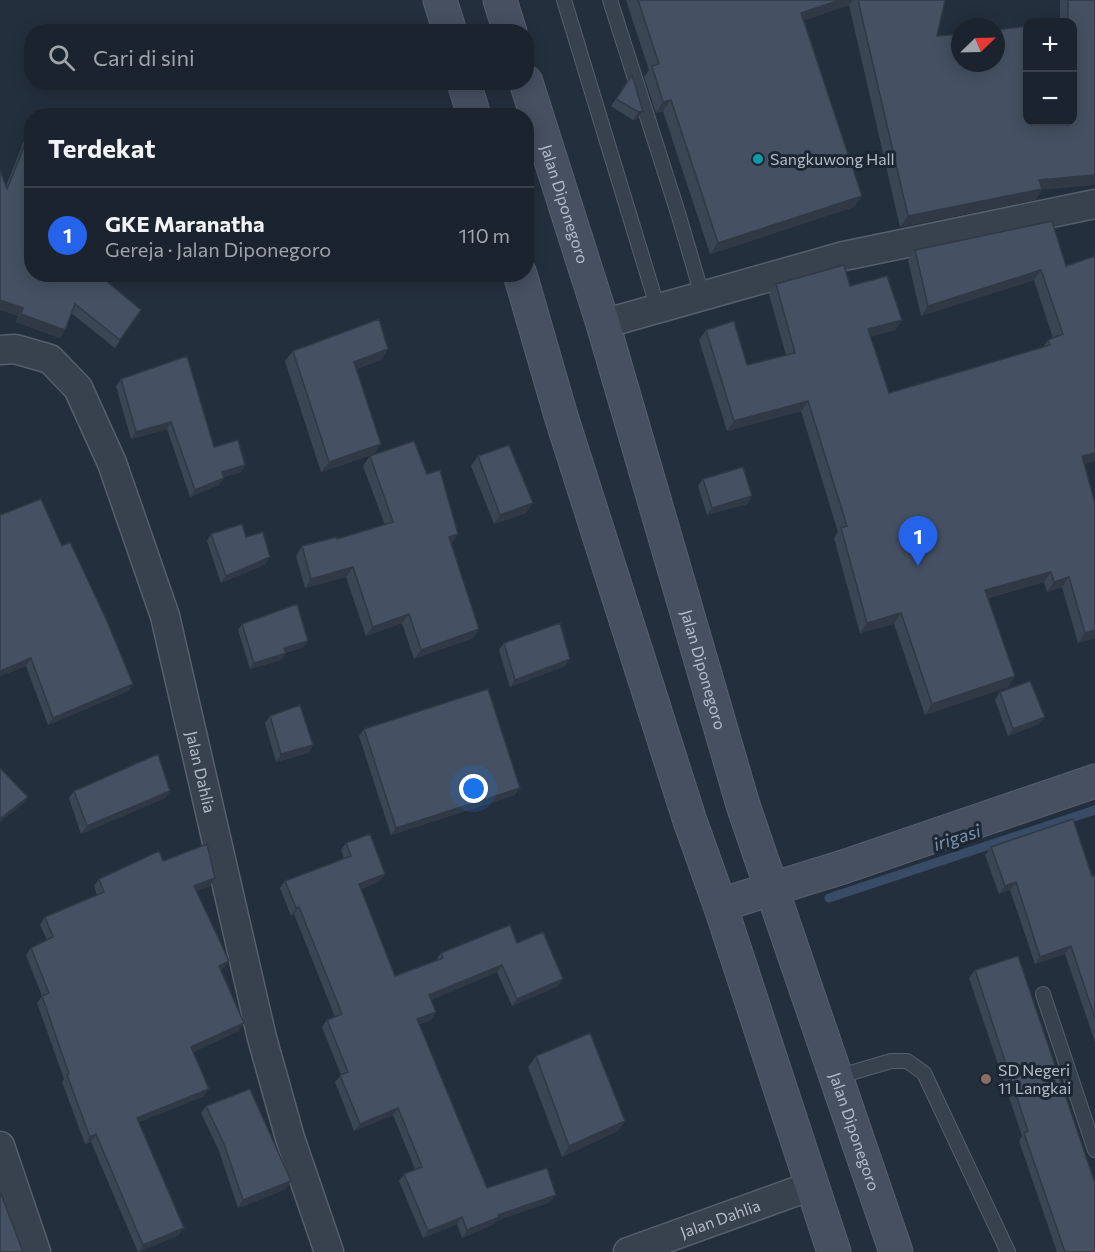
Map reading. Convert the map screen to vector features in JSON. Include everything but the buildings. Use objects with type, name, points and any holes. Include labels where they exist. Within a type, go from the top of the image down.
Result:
[{"type":"main road","points":[[440,0],[448,24]]},
{"type":"main road","points":[[500,0],[508,24]]},
{"type":"main road","points":[[466,90],[472,108]]},
{"type":"main road","name":"Jalan Diponegoro","points":[[529,90],[603,324],[743,805],[896,1252]]},
{"type":"main road","points":[[522,282],[561,416],[690,821],[720,905],[834,1252]]},
{"type":"main road","points":[[720,905],[843,867],[1095,780]]},
{"type":"street","points":[[603,324],[844,256],[1095,204]]},
{"type":"street","name":"Jalan Dahlia","points":[[0,350],[15,349],[50,359],[78,388],[112,463],[165,616],[262,1038],[290,1138],[326,1251]]},
{"type":"street","points":[[0,1146],[36,1252]]},
{"type":"street","name":"Jalan Dahlia","points":[[628,1252],[811,1186]]},
{"type":"lane","points":[[564,0],[658,309]]},
{"type":"lane","points":[[610,0],[702,295]]},
{"type":"lane","points":[[1043,994],[1095,1150]]},
{"type":"lane","points":[[837,1077],[891,1061],[907,1061],[924,1073],[1008,1252]]},
{"type":"waterway","name":"irigasi","points":[[829,898],[1095,810]]},
{"type":"place","name":"Sangkuwong Hall","points":[[758,159]]},
{"type":"place","name":"GKE Maranatha","points":[[918,566]]},
{"type":"place","name":"SD Negeri 11 Langkai","points":[[986,1079]]}]
